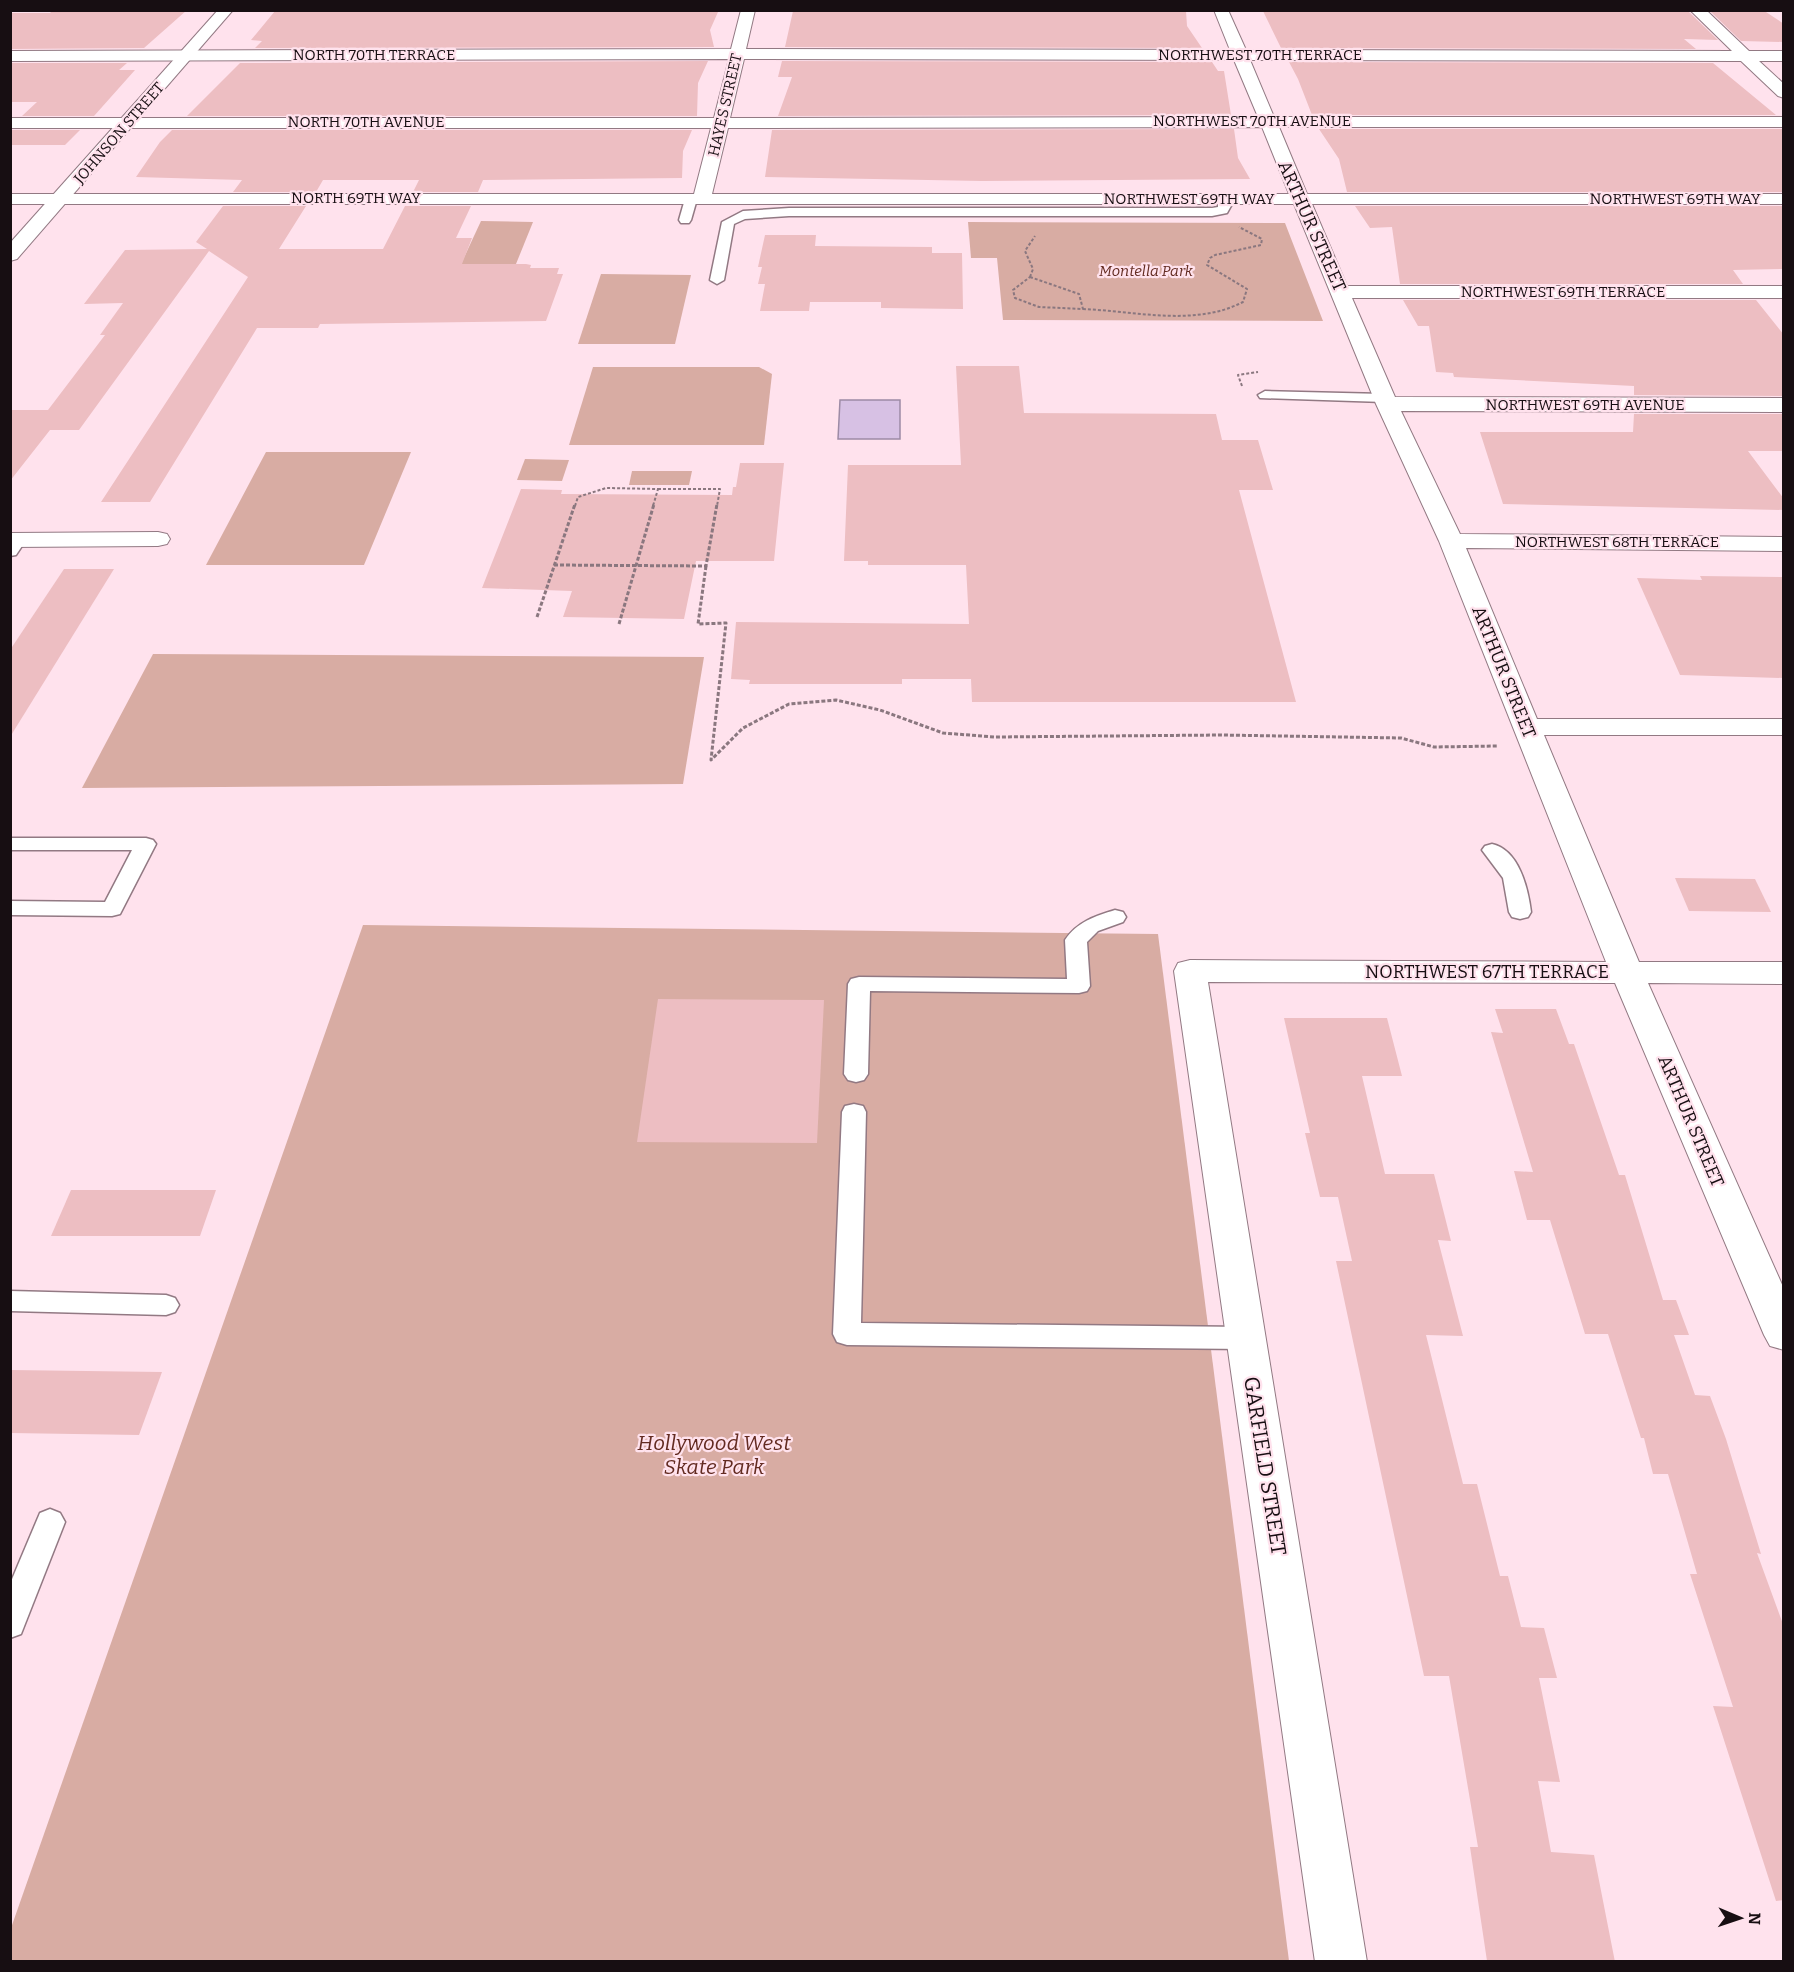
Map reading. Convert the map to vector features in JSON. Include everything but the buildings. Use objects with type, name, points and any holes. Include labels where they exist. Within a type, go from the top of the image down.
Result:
[{"type":"street","name":"JOHNSON STREET","points":[[10,255],[226,10]]},
{"type":"street","name":"HAYES STREET","points":[[696,199],[721,122],[748,10]]},
{"type":"street","name":"ARTHUR STREET","points":[[1221,10],[1238,55],[1342,292],[1386,403],[1451,541],[1627,973],[1784,1335]]},
{"type":"street","points":[[1697,10],[1784,93]]},
{"type":"street","name":"NORTH 70TH TERRACE","points":[[10,56],[737,54]]},
{"type":"street","name":"NORTHWEST 70TH TERRACE","points":[[737,54],[1784,56]]},
{"type":"street","name":"NORTHWEST 70TH AVENUE","points":[[721,122],[1784,122]]},
{"type":"street","name":"NORTH 70TH AVENUE","points":[[10,123],[721,122]]},
{"type":"street","name":"NORTH 69TH WAY","points":[[10,199],[696,199]]},
{"type":"street","name":"NORTHWEST 69TH WAY","points":[[696,199],[790,206],[1224,199],[1784,199]]},
{"type":"street","name":"NORTHWEST 69TH TERRACE","points":[[1342,292],[1784,292]]},
{"type":"street","name":"NORTHWEST 69TH AVENUE","points":[[1386,403],[1784,405]]},
{"type":"street","points":[[13,544],[158,539]]},
{"type":"street","name":"NORTHWEST 68TH TERRACE","points":[[1451,541],[1784,544]]},
{"type":"street","points":[[1525,726],[1784,727]]},
{"type":"street","name":"NORTHWEST 67TH TERRACE","points":[[1190,971],[1784,973]]},
{"type":"street","name":"GARFIELD STREET","points":[[1190,971],[1341,1962]]},
{"type":"lane","points":[[685,220],[696,199]]},
{"type":"lane","points":[[717,280],[728,222],[743,214],[790,206]]},
{"type":"lane","points":[[1265,395],[1386,403]]},
{"type":"lane","points":[[1298,406],[1386,403]]},
{"type":"lane","points":[[10,844],[146,844],[112,909],[10,908]]},
{"type":"lane","points":[[1492,850],[1508,866],[1517,883],[1520,912]]},
{"type":"lane","points":[[856,1074],[859,984],[1079,986],[1076,940],[1090,926],[1115,917]]},
{"type":"lane","points":[[854,1112],[847,1334],[1246,1338]]},
{"type":"lane","points":[[10,1301],[166,1305]]},
{"type":"lane","points":[[10,1624],[50,1522]]},
{"type":"path","points":[[1083,309],[1079,294],[1030,277],[1013,290],[1015,298],[1034,307],[1054,310],[1083,309],[1198,314],[1238,306],[1245,297],[1247,289],[1237,281],[1210,268],[1208,262],[1215,255],[1256,248],[1262,242],[1262,238],[1252,231],[1230,226]]},
{"type":"path","points":[[537,617],[578,497],[606,488],[720,489],[698,624],[726,623],[711,760],[743,729],[789,704],[836,700],[880,710],[943,733],[994,737],[1221,735],[1378,737],[1401,738],[1434,747],[1497,746]]},
{"type":"path","points":[[619,624],[658,489]]},
{"type":"path","points":[[554,565],[706,566]]},
{"type":"green space","points":[[481,221],[533,222],[516,264],[461,264]]},
{"type":"green space","name":"Montella Park","points":[[968,222],[1285,223],[1323,321],[1003,320],[997,258],[971,258]]},
{"type":"green space","points":[[601,274],[691,275],[675,344],[578,344]]},
{"type":"green space","points":[[593,367],[759,367],[772,374],[764,445],[569,445]]},
{"type":"green space","points":[[266,452],[411,452],[364,565],[206,565]]},
{"type":"green space","points":[[525,459],[569,460],[562,481],[517,480]]},
{"type":"green space","points":[[632,471],[692,471],[689,485],[629,485]]},
{"type":"green space","points":[[153,654],[704,657],[683,784],[82,788]]},
{"type":"green space","name":"Hollywood West Skate Park","points":[[363,925],[1158,934],[1289,1961],[11,1962],[11,1928]]},
{"type":"shaded area","points":[[840,400],[900,400],[900,439],[838,439]]}]
